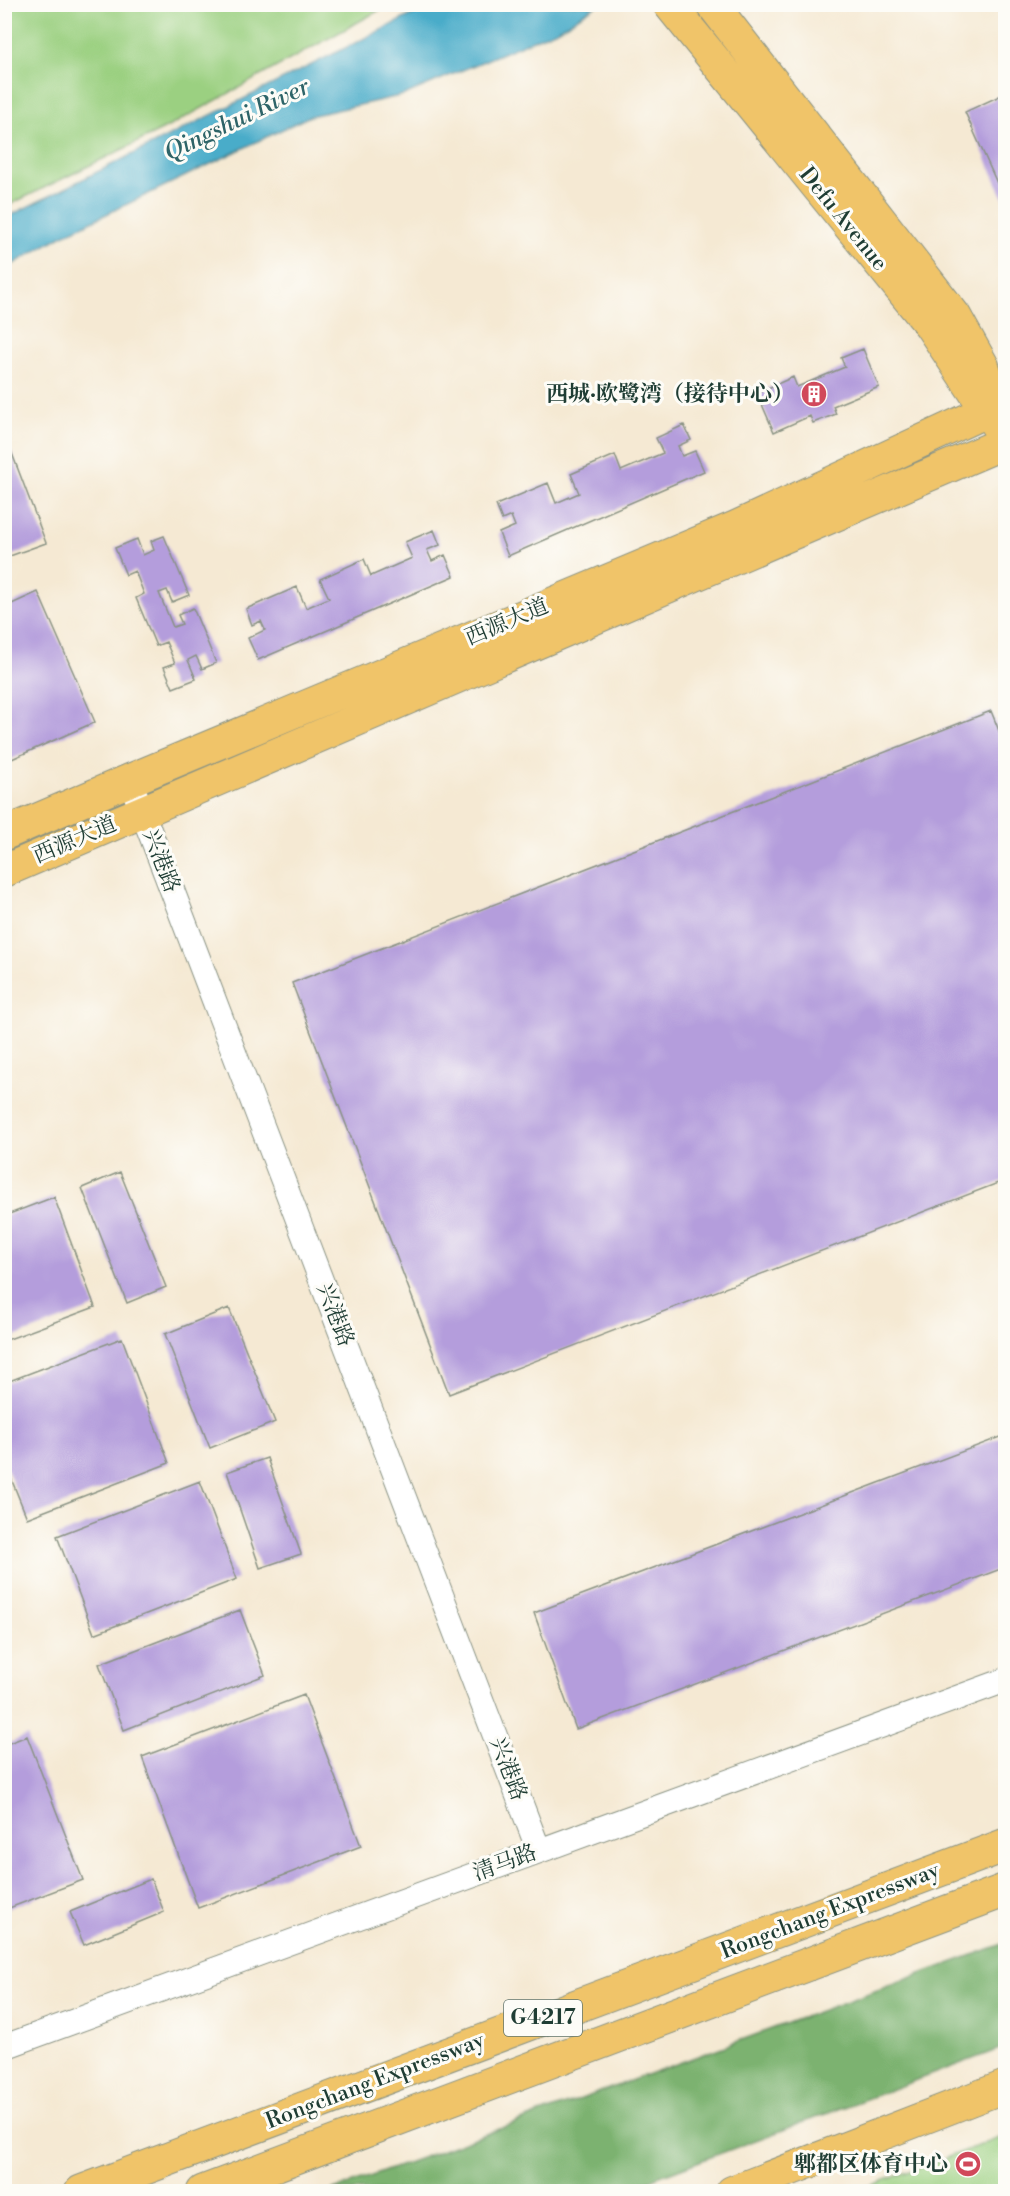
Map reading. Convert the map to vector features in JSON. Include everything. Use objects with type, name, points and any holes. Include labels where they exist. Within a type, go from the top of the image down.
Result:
[{"type":"highway","name":"Rongchang Expressway","points":[[81,2192],[1005,1845]]},
{"type":"highway","name":"Rongchang Expressway","points":[[203,2192],[1005,1890]]},
{"type":"main road","name":"Defu Avenue","points":[[713,6],[955,316],[983,366],[1005,441]]},
{"type":"main road","name":"Defu Avenue","points":[[678,16],[996,406]]},
{"type":"main road","name":"西源大道","points":[[4,834],[736,527],[996,406]]},
{"type":"main road","name":"西源大道","points":[[4,871],[1005,441]]},
{"type":"main road","points":[[732,2192],[1005,2086]]},
{"type":"main road","points":[[788,2192],[1005,2109]]},
{"type":"street","name":"兴港路","points":[[130,780],[539,1851]]},
{"type":"street","name":"清马路","points":[[4,2047],[1005,1680]]},
{"type":"green space","points":[[5,4],[389,5],[166,128],[5,207]]},
{"type":"green space","points":[[1005,1943],[1005,2047],[620,2191],[331,2191]]},
{"type":"green space","name":"郫都区体育中心","points":[[1005,2136],[1005,2191],[856,2191]]},
{"type":"water","name":"Qingshui River","points":[[433,4],[597,5],[559,29],[404,95],[310,116],[61,236],[5,269],[5,218]]},
{"type":"building","points":[[1006,93],[1006,203],[965,112]]},
{"type":"building","points":[[863,349],[879,387],[833,406],[836,414],[813,423],[810,416],[774,432],[757,393],[793,377],[797,387],[845,367],[841,358]]},
{"type":"building","points":[[684,425],[691,440],[678,446],[682,456],[695,451],[704,471],[508,556],[499,533],[515,526],[511,516],[502,520],[496,505],[548,483],[556,503],[579,493],[571,474],[615,455],[621,471],[663,453],[656,438]]},
{"type":"building","points":[[5,435],[46,543],[7,557],[4,549]]},
{"type":"building","points":[[434,530],[440,545],[427,550],[432,561],[445,555],[454,576],[258,660],[248,638],[265,630],[261,621],[252,625],[246,609],[297,587],[306,608],[329,598],[320,579],[364,559],[371,576],[412,558],[405,542]]},
{"type":"building","points":[[164,536],[189,595],[172,602],[167,590],[159,593],[173,627],[182,624],[178,615],[193,608],[216,663],[202,669],[196,656],[188,660],[196,679],[173,688],[164,667],[175,663],[166,642],[156,646],[136,598],[144,594],[135,571],[126,575],[115,548],[137,539],[143,555],[154,550],[151,541]]},
{"type":"building","points":[[38,592],[95,722],[5,762],[5,607]]},
{"type":"building","points":[[991,711],[1006,748],[1006,1180],[449,1394],[292,983]]},
{"type":"building","points":[[120,1172],[166,1287],[127,1303],[82,1188]]},
{"type":"building","points":[[54,1197],[95,1307],[4,1341],[4,1216]]},
{"type":"building","points":[[229,1308],[275,1422],[210,1448],[165,1334]]},
{"type":"building","points":[[122,1338],[169,1463],[27,1518],[4,1461],[4,1383]]},
{"type":"building","points":[[1006,1435],[1006,1567],[576,1729],[534,1613]]},
{"type":"building","points":[[267,1458],[301,1554],[260,1568],[227,1472]]},
{"type":"building","points":[[200,1481],[237,1579],[94,1634],[57,1536]]},
{"type":"building","points":[[240,1610],[265,1675],[124,1730],[99,1664]]},
{"type":"building","points":[[304,1695],[361,1846],[198,1908],[142,1757]]},
{"type":"building","points":[[27,1736],[83,1880],[4,1910],[4,1745]]},
{"type":"building","points":[[151,1879],[164,1912],[84,1945],[70,1912]]},
{"type":"place","name":"西城·欧鹭湾（接待中心）","points":[[814,394]]},
{"type":"place","name":"郫都区体育中心","points":[[968,2164]]}]
